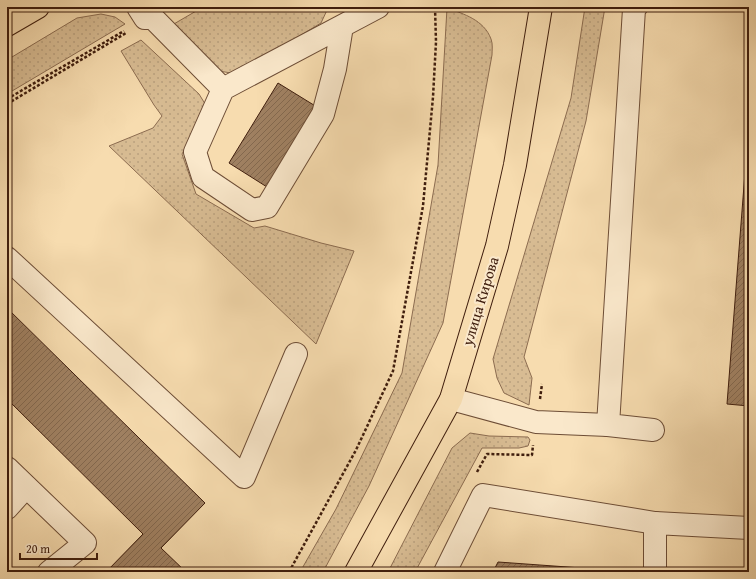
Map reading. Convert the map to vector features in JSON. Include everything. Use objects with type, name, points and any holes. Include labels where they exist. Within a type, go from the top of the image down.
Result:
[{"type":"main road","points":[[7,25],[38,7]]},
{"type":"main road","name":"улица Кирова","points":[[356,572],[451,400],[497,246],[516,165],[541,7]]},
{"type":"lane","points":[[342,26],[336,69],[323,114],[267,207],[252,210],[203,177],[195,152],[223,89],[342,26],[378,7]]},
{"type":"lane","points":[[608,425],[634,9],[636,7]]},
{"type":"lane","points":[[145,14],[223,89]]},
{"type":"lane","points":[[7,258],[244,478],[296,354]]},
{"type":"lane","points":[[451,400],[536,422],[608,425],[652,430]]},
{"type":"lane","points":[[7,468],[85,544],[49,572]]},
{"type":"lane","points":[[7,508],[26,487]]},
{"type":"lane","points":[[445,572],[483,496],[655,523],[749,528]]},
{"type":"lane","points":[[655,523],[655,572]]},
{"type":"path","points":[[289,572],[356,450],[393,371],[423,206],[433,98],[436,42],[435,7]]},
{"type":"path","points":[[7,104],[109,43],[145,14]]},
{"type":"path","points":[[7,99],[102,44],[145,14]]},
{"type":"path","points":[[102,44],[109,43]]},
{"type":"path","points":[[62,66],[70,66]]},
{"type":"path","points":[[25,88],[33,88]]},
{"type":"shaded area","points":[[203,7],[333,7],[328,8],[321,23],[245,69],[231,73],[213,70],[167,28]]},
{"type":"shaded area","points":[[585,7],[605,7],[586,121],[524,357],[532,378],[529,405],[504,393],[497,378],[493,359],[571,98]]},
{"type":"shaded area","points":[[447,8],[467,15],[484,27],[492,41],[492,55],[443,323],[369,486],[323,572],[300,572],[336,509],[402,373],[438,165]]},
{"type":"shaded area","points":[[101,14],[115,17],[125,24],[7,94],[7,60],[77,18]]},
{"type":"shaded area","points":[[141,40],[199,94],[207,107],[182,154],[196,194],[254,228],[265,226],[321,243],[354,251],[316,344],[109,146],[153,128],[162,116],[121,51]]},
{"type":"shaded area","points":[[470,433],[489,436],[528,437],[530,440],[528,446],[519,448],[482,448],[415,572],[388,572],[452,448]]},
{"type":"building","points":[[278,83],[317,107],[267,187],[229,163]]},
{"type":"building","points":[[749,121],[749,406],[727,404]]},
{"type":"building","points":[[7,308],[205,503],[161,548],[186,572],[106,572],[143,534],[7,399]]},
{"type":"building","points":[[498,562],[623,571],[493,572]]}]
